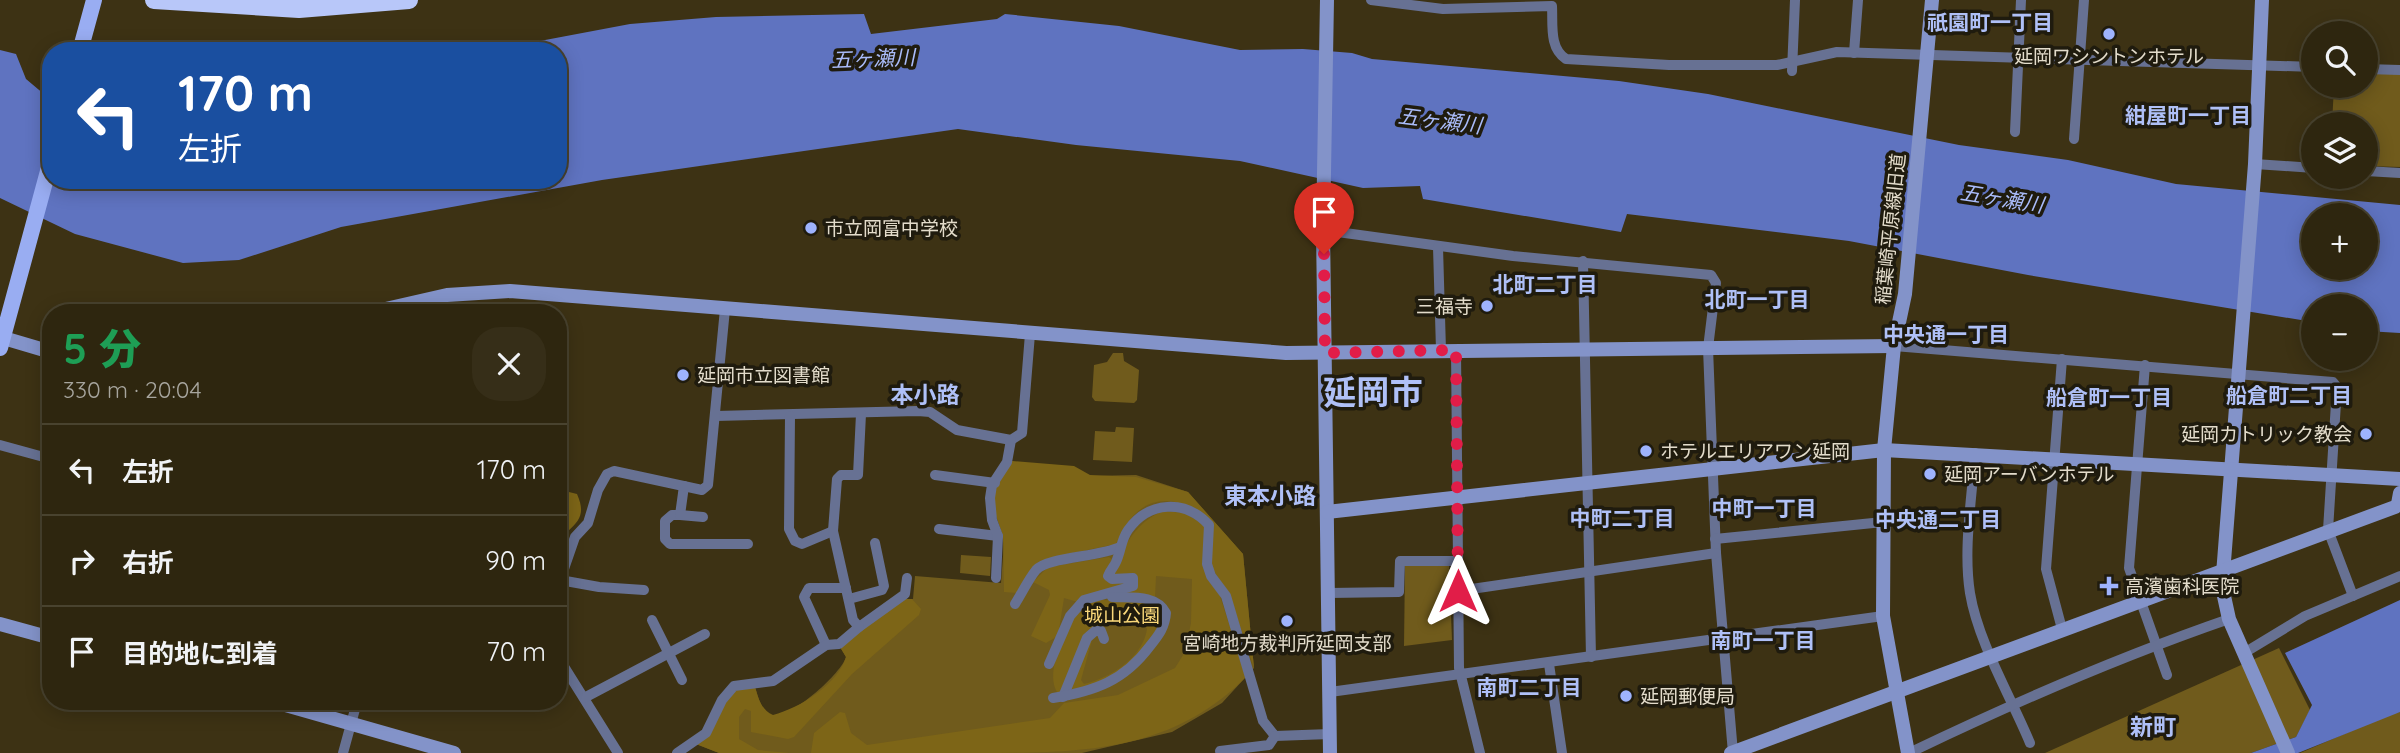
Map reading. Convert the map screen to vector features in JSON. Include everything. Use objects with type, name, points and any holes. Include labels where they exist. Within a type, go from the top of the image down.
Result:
[{"type":"highway","points":[[154,0],[266,8],[409,0]]},
{"type":"main road","points":[[83,42],[94,1]]},
{"type":"main road","points":[[1,340],[43,189]]},
{"type":"street","points":[[1327,0],[1323,230],[1330,753]]},
{"type":"street","points":[[1371,0],[1443,5],[1552,6],[1554,44],[1558,54],[1566,59],[1682,65],[1777,65],[1794,59],[1854,53],[2301,67]]},
{"type":"street","points":[[1792,71],[1794,0]]},
{"type":"street","points":[[1854,53],[1858,0]]},
{"type":"street","name":"稲葉崎平原線旧道","points":[[1908,753],[1883,616],[1884,450],[1894,346],[1905,294],[1932,0]]},
{"type":"street","points":[[2015,132],[2021,0]]},
{"type":"street","points":[[2074,139],[2084,0]]},
{"type":"street","points":[[2262,0],[2255,167],[2222,571],[2229,618],[2288,753]]},
{"type":"street","points":[[2378,69],[2400,70]]},
{"type":"street","points":[[2255,167],[2301,168]]},
{"type":"street","points":[[2378,172],[2400,173]]},
{"type":"street","points":[[1323,230],[1438,247],[1711,275],[1716,283],[1708,348],[1715,539],[1732,753],[2395,507],[2399,504],[2400,493]]},
{"type":"street","points":[[1438,247],[1441,350]]},
{"type":"street","points":[[1583,261],[1591,657]]},
{"type":"street","points":[[426,304],[447,295],[510,291],[1030,334],[1325,353],[1894,346],[2333,382],[2337,387],[2328,530],[2353,596]]},
{"type":"street","points":[[567,558],[571,547],[588,523],[607,474],[614,471],[702,490],[708,485],[725,309]]},
{"type":"street","points":[[716,416],[930,412],[957,430],[1011,440],[1022,433],[1030,334]]},
{"type":"street","points":[[1,340],[42,350]]},
{"type":"street","points":[[1456,350],[1461,675],[1480,753]]},
{"type":"street","points":[[2062,359],[2046,569],[2062,629]]},
{"type":"street","points":[[2145,365],[2129,568],[2167,675]]},
{"type":"street","points":[[859,627],[853,620],[833,531],[837,480],[841,475],[858,475],[861,414]]},
{"type":"street","points":[[790,416],[789,529],[792,537],[802,544],[833,531]]},
{"type":"street","points":[[996,578],[998,536],[992,520],[990,498],[1007,462],[1011,440]]},
{"type":"street","points":[[0,445],[42,457]]},
{"type":"street","points":[[1327,512],[1884,450],[1975,453],[2400,479]]},
{"type":"street","points":[[1975,453],[1968,574],[1970,596],[1991,656],[2030,743]]},
{"type":"street","points":[[936,475],[995,483]]},
{"type":"street","points":[[680,515],[684,486]]},
{"type":"street","points":[[1049,664],[1070,616],[1087,599],[1133,586],[1133,578],[1112,579],[1108,576],[1120,547],[1139,519],[1162,506],[1181,507],[1201,517],[1209,525],[1208,564],[1211,576],[1226,596],[1263,721],[1275,736]]},
{"type":"street","points":[[702,517],[672,515],[665,522],[665,539],[670,544],[748,544]]},
{"type":"street","points":[[1715,539],[1884,522]]},
{"type":"street","points":[[939,529],[998,536]]},
{"type":"street","points":[[849,599],[882,590],[884,586],[875,543]]},
{"type":"street","points":[[1015,604],[1037,569],[1045,563],[1088,557],[1120,547]]},
{"type":"street","points":[[1458,591],[1716,553]]},
{"type":"street","points":[[1329,593],[1399,592],[1400,561],[1458,561]]},
{"type":"street","points":[[2246,656],[2289,625],[2400,576]]},
{"type":"street","points":[[677,753],[706,733],[722,700],[734,687],[773,681],[826,645],[839,643],[905,594],[907,578]]},
{"type":"street","points":[[567,580],[599,587],[644,590]]},
{"type":"street","points":[[826,645],[804,597],[805,592],[809,588],[846,588]]},
{"type":"street","points":[[1087,599],[1149,599],[1165,610],[1166,622],[1148,650],[1124,675],[1097,690],[1058,698],[1087,638],[1095,631],[1101,631],[1104,639]]},
{"type":"street","points":[[1331,692],[1883,616]]},
{"type":"street","points":[[1908,753],[2013,703],[2157,643],[2229,618]]},
{"type":"street","points":[[652,620],[682,680]]},
{"type":"street","points":[[0,624],[42,636]]},
{"type":"street","points":[[584,698],[705,634]]},
{"type":"street","points":[[1549,664],[1562,753]]},
{"type":"street","points":[[567,671],[618,753]]},
{"type":"street","points":[[304,710],[454,753]]},
{"type":"street","points":[[343,753],[355,710]]},
{"type":"street","points":[[1275,736],[1330,734]]},
{"type":"street","points":[[1220,751],[1269,745],[1275,736]]},
{"type":"green space","points":[[2378,72],[2400,73],[2400,167],[2378,166],[2378,112],[2333,112],[2333,98],[2378,98]]},
{"type":"green space","points":[[1113,353],[1123,353],[1124,361],[1139,370],[1137,400],[1134,403],[1095,401],[1092,397],[1094,365],[1107,362]]},
{"type":"green space","points":[[1116,427],[1134,428],[1132,462],[1093,460],[1095,431],[1115,432]]},
{"type":"green space","points":[[1012,461],[1074,466],[1090,475],[1136,477],[1188,492],[1243,554],[1254,668],[1230,596],[1212,568],[1212,522],[1183,504],[1163,501],[1153,503],[1133,516],[1116,544],[1054,557],[1017,593],[1004,592],[1003,536],[993,508],[994,490]]},
{"type":"green space","name":"城山公園","points":[[1012,463],[1091,476],[1136,475],[1188,492],[1243,554],[1254,668],[1222,703],[1172,732],[1082,753],[719,753],[696,744],[755,687],[762,707],[771,715],[790,710],[814,694],[842,665],[846,657],[840,647],[903,599],[913,599],[915,576],[1001,583],[1004,543],[994,490]]},
{"type":"green space","points":[[567,494],[577,494],[581,511],[576,524],[567,532]]},
{"type":"green space","points":[[1163,511],[1185,513],[1204,525],[1219,593],[1246,677],[1217,702],[1187,721],[1155,734],[1122,744],[1087,749],[1015,753],[811,753],[814,733],[840,712],[845,713],[851,733],[867,745],[1050,718],[1064,703],[1118,695],[1175,668],[1185,652],[1191,623],[1192,579],[1156,576],[1155,598],[1110,595],[1135,587],[1111,576],[1125,546],[1137,530]]},
{"type":"green space","points":[[961,555],[991,557],[990,576],[960,573]]},
{"type":"green space","points":[[1109,557],[1112,559],[1105,577],[1131,581],[1078,602],[1064,598],[1058,636],[1046,643],[1031,636],[1050,595],[1049,590],[1033,582],[1048,567]]},
{"type":"green space","points":[[1405,565],[1449,565],[1452,640],[1404,646]]},
{"type":"green space","points":[[903,599],[912,599],[921,609],[919,615],[852,674],[794,737],[788,739],[751,732],[751,711],[745,709],[739,717],[739,739],[758,750],[789,753],[719,753],[696,744],[724,699],[736,688],[755,687],[763,707],[773,715],[795,707],[817,694],[842,667],[846,657],[840,647]]},
{"type":"green space","points":[[1098,600],[1145,601],[1162,609],[1164,621],[1124,673],[1068,693],[1086,644],[1065,691],[1059,694],[1054,686],[1053,674],[1059,647],[1071,620],[1086,603]],"holes":[[[1125,617],[1143,620],[1147,629],[1139,649],[1124,665],[1105,677],[1084,684],[1081,680],[1092,640],[1088,641],[1100,626],[1111,619]]]},
{"type":"green space","points":[[2279,648],[2310,710],[2296,737],[2251,753],[2045,753]]},
{"type":"green space","points":[[2400,712],[2400,753],[2300,753],[2393,713]]},
{"type":"water","name":"五ヶ瀬川","points":[[864,14],[871,34],[997,19],[1005,14],[1119,26],[1240,50],[1303,49],[1352,53],[1372,59],[1619,81],[1708,94],[1959,145],[2068,160],[2176,184],[2400,205],[2400,333],[2378,332],[2378,294],[2301,294],[2301,320],[2028,275],[1849,241],[1627,214],[1621,232],[1423,199],[1420,186],[1363,188],[1240,161],[1076,145],[958,129],[567,186],[567,42],[534,42],[630,24],[716,17]]},
{"type":"water","points":[[0,50],[16,54],[26,79],[42,92],[42,189],[552,189],[341,227],[239,260],[183,263],[75,234],[0,198]]},
{"type":"water","points":[[2400,600],[2400,712],[2298,753],[2251,753],[2296,737],[2312,705],[2285,653]]},
{"type":"place","name":"延岡ワシントンホテル","points":[[2109,34]]},
{"type":"place","name":"市立岡富中学校","points":[[811,228]]},
{"type":"place","name":"三福寺","points":[[1487,306]]},
{"type":"place","name":"延岡市立図書館","points":[[683,375]]},
{"type":"place","name":"延岡カトリック教会","points":[[2366,434]]},
{"type":"place","name":"ホテルエリアワン延岡","points":[[1646,451]]},
{"type":"place","name":"延岡アーバンホテル","points":[[1930,474]]},
{"type":"place","name":"高濱歯科医院","points":[[2109,586]]},
{"type":"place","name":"宮崎地方裁判所延岡支部","points":[[1287,621]]},
{"type":"place","name":"延岡郵便局","points":[[1626,696]]},
{"type":"district","name":"祇園町一丁目","points":[[1990,22]]},
{"type":"district","name":"紺屋町一丁目","points":[[2188,115]]},
{"type":"district","name":"北町二丁目","points":[[1545,284]]},
{"type":"district","name":"北町一丁目","points":[[1757,299]]},
{"type":"district","name":"中央通一丁目","points":[[1946,334]]},
{"type":"district","name":"延岡市","points":[[1373,391]]},
{"type":"district","name":"本小路","points":[[925,394]]},
{"type":"district","name":"船倉町二丁目","points":[[2289,395]]},
{"type":"district","name":"船倉町一丁目","points":[[2109,397]]},
{"type":"district","name":"東本小路","points":[[1270,495]]},
{"type":"district","name":"中町一丁目","points":[[1764,508]]},
{"type":"district","name":"中町二丁目","points":[[1622,518]]},
{"type":"district","name":"中央通二丁目","points":[[1938,519]]},
{"type":"district","name":"南町一丁目","points":[[1763,640]]},
{"type":"district","name":"南町二丁目","points":[[1529,687]]},
{"type":"district","name":"新町","points":[[2153,726]]},
{"type":"route","points":[[1324,254],[1325,353],[1456,350],[1458,591]]}]
